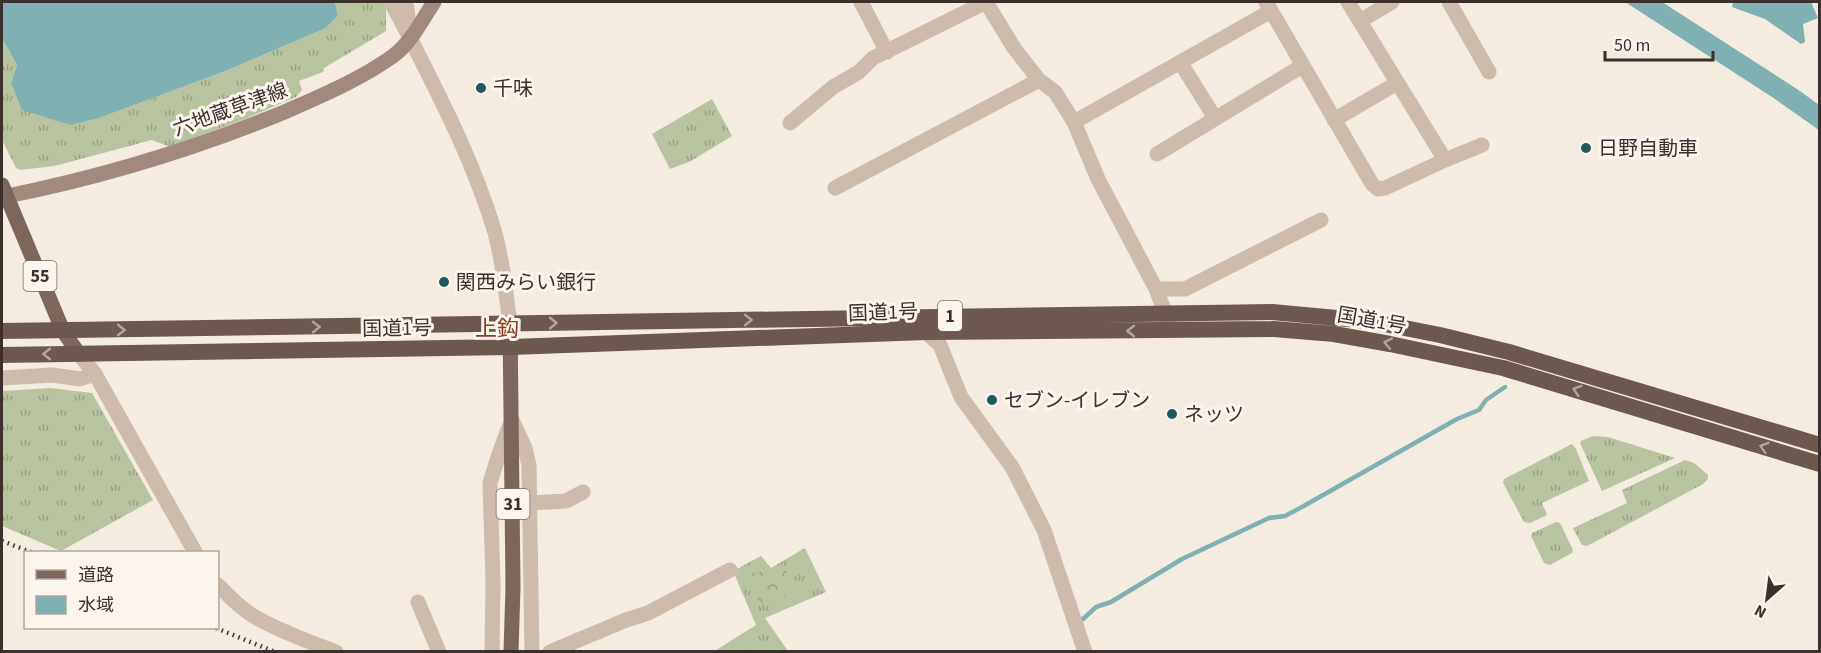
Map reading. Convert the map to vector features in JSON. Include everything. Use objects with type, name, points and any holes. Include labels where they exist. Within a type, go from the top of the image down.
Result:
[{"type":"highway","name":"国道1号","points":[[2,355],[512,347],[1164,313],[1272,312],[1369,321],[1440,334],[1509,352],[1820,445]]},
{"type":"highway","name":"国道1号","points":[[2,331],[510,324],[926,324],[1173,331],[1274,329],[1334,334],[1503,368],[1820,464]]},
{"type":"main road","name":"六地蔵草津線","points":[[3,193],[75,180],[226,135],[312,100],[354,80],[394,55],[410,38],[434,2]]},
{"type":"main road","name":"55","points":[[3,193],[63,331],[79,354]]},
{"type":"main road","name":"31","points":[[510,324],[513,587],[511,651]]},
{"type":"street","points":[[391,2],[453,125],[476,180],[495,235],[510,324]]},
{"type":"street","points":[[404,2],[407,7],[410,38]]},
{"type":"street","points":[[861,2],[887,52]]},
{"type":"street","points":[[790,123],[833,87],[859,72],[873,58],[986,2],[1014,48],[1040,80],[1055,92],[1074,122],[1098,179],[1156,289],[1173,331]]},
{"type":"street","points":[[1348,2],[1445,160]]},
{"type":"street","points":[[1360,21],[1392,2]]},
{"type":"street","points":[[1449,2],[1489,72]]},
{"type":"street","points":[[1074,122],[1180,62],[1268,6],[1372,184],[1378,189],[1385,188],[1482,145]]},
{"type":"street","points":[[1180,62],[1215,118]]},
{"type":"street","points":[[1157,154],[1302,66]]},
{"type":"street","points":[[835,188],[1040,80]]},
{"type":"street","points":[[1334,120],[1397,82]]},
{"type":"street","points":[[1156,289],[1185,289],[1321,220]]},
{"type":"street","points":[[926,324],[940,345],[961,397],[1012,467],[1044,530],[1085,651]]},
{"type":"street","points":[[79,354],[87,376],[194,551]]},
{"type":"street","points":[[2,378],[52,375],[87,376]]},
{"type":"street","points":[[2,387],[74,386],[87,376]]},
{"type":"street","points":[[512,420],[530,465],[532,651]]},
{"type":"street","points":[[492,651],[493,583],[490,483],[512,420]]},
{"type":"street","points":[[530,502],[566,501],[583,492]]},
{"type":"street","points":[[550,651],[648,613],[730,570]]},
{"type":"street","points":[[219,586],[256,618],[292,635],[336,651]]},
{"type":"street","points":[[425,607],[439,651]]},
{"type":"green space","points":[[335,2],[383,2],[386,6],[386,31],[324,68],[323,72],[299,81],[302,90],[296,97],[245,119],[170,147],[152,140],[54,166],[20,170],[16,168],[2,140],[2,38],[17,65],[11,83],[102,117],[228,70],[326,28],[338,16]]},
{"type":"green space","points":[[712,99],[732,136],[691,161],[670,169],[652,134]]},
{"type":"green space","points":[[51,388],[92,393],[153,500],[61,551],[2,526],[2,391]]},
{"type":"green space","points":[[1593,436],[1608,437],[1675,458],[1602,491],[1580,443]]},
{"type":"green space","points":[[1572,444],[1589,481],[1542,503],[1547,515],[1530,523],[1524,522],[1503,483],[1504,479]]},
{"type":"green space","points":[[1685,460],[1694,463],[1708,475],[1708,479],[1703,484],[1587,546],[1582,545],[1573,528],[1627,503],[1622,490]]},
{"type":"green space","points":[[1556,522],[1560,523],[1573,550],[1572,553],[1550,565],[1544,563],[1531,536],[1532,533]]},
{"type":"green space","points":[[805,548],[826,592],[765,618],[788,651],[713,652],[756,625],[733,571],[761,556],[771,568]]},
{"type":"green space","points":[[782,564],[797,589],[760,606],[747,574],[761,572]]},
{"type":"water","points":[[2,2],[335,2],[338,16],[326,28],[228,70],[102,117],[71,125],[22,110],[11,83],[17,65],[2,38]]},
{"type":"water","points":[[1625,2],[1662,2],[1800,91],[1819,105],[1819,130],[1772,97]]},
{"type":"water","points":[[1733,2],[1811,2],[1818,18],[1803,24],[1805,42],[1801,44],[1765,19],[1732,7]]},
{"type":"waterway","points":[[1083,619],[1096,607],[1111,602],[1182,559],[1269,518],[1285,516],[1457,419],[1479,410],[1486,400],[1505,387]]},
{"type":"railway","points":[[2,541],[28,551]]},
{"type":"railway","points":[[218,629],[275,652]]},
{"type":"place","name":"千味","points":[[481,88]]},
{"type":"place","name":"日野自動車","points":[[1586,148]]},
{"type":"place","name":"関西みらい銀行","points":[[444,282]]},
{"type":"place","name":"セブン-イレブン","points":[[992,400]]},
{"type":"place","name":"ネッツ","points":[[1172,414]]},
{"type":"district","name":"上鈎","points":[[497,328]]}]
